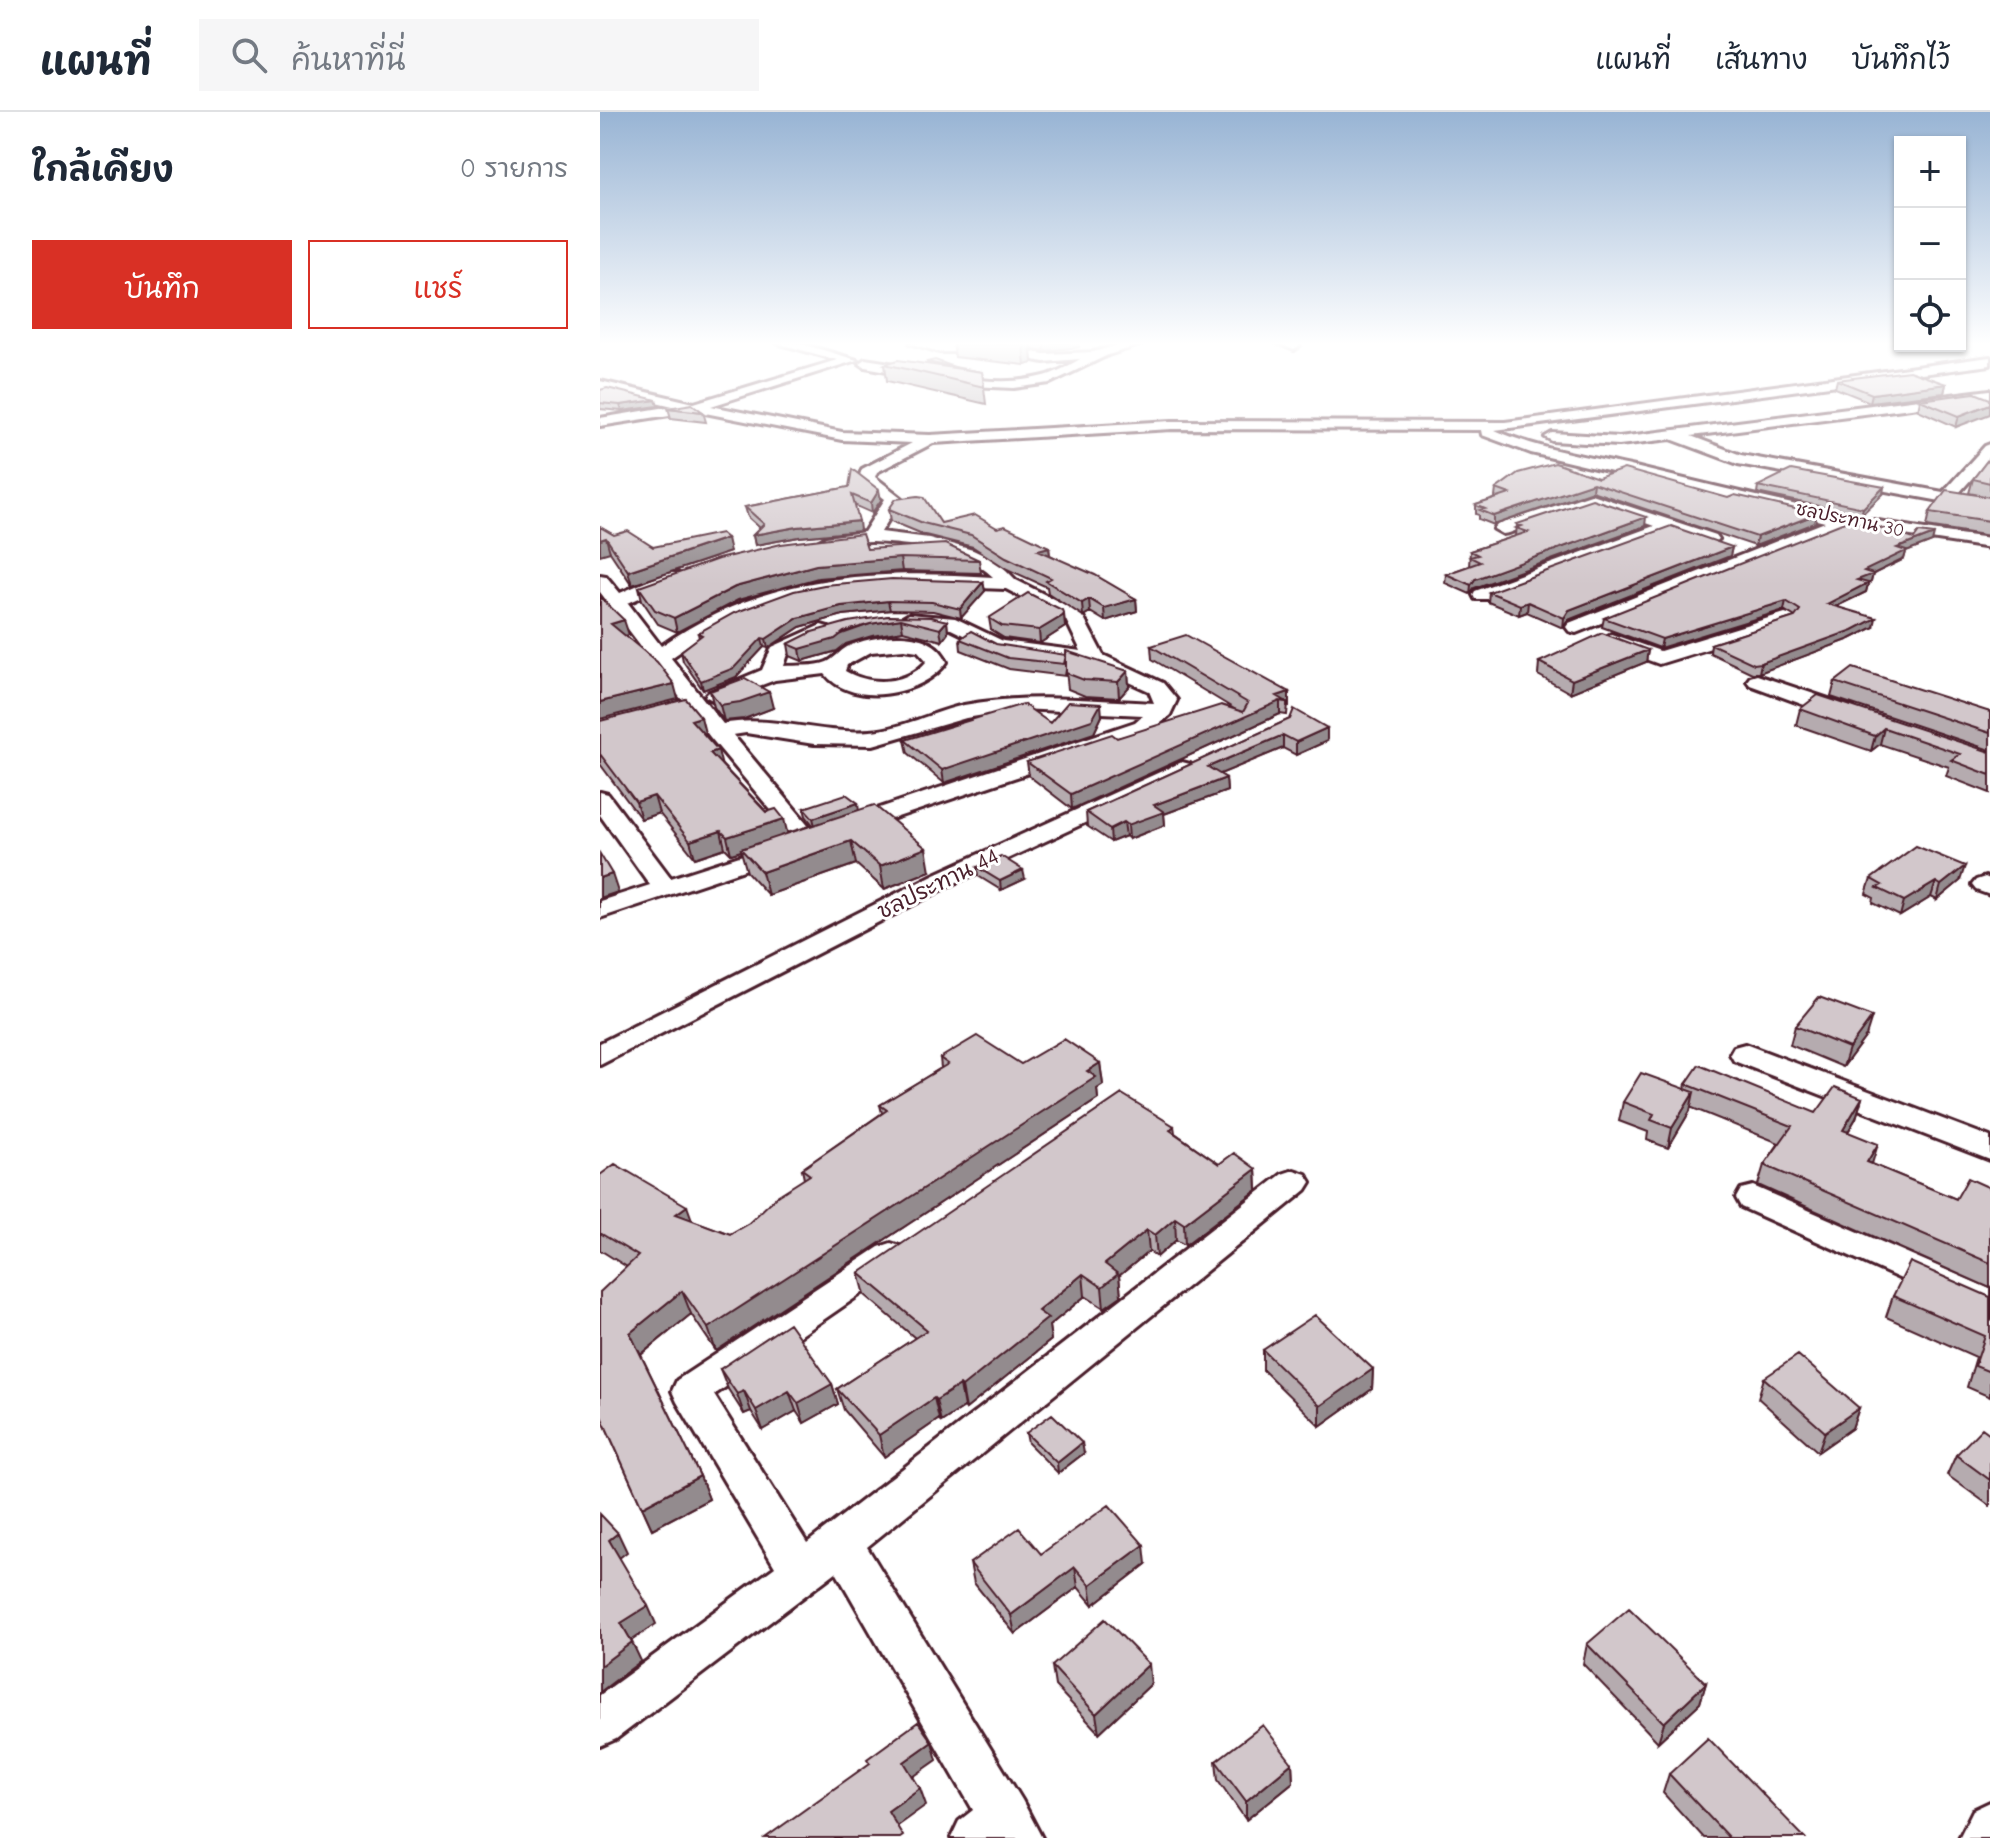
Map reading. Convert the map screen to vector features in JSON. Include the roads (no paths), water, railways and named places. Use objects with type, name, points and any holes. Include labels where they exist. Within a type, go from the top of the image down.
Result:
[{"type":"street","points":[[777,424],[842,436],[930,439],[1172,425],[1479,427],[1523,424]]},
{"type":"street","points":[[1505,426],[1532,434],[1585,441],[1673,435],[1759,424]]},
{"type":"street","name":"ชลประทาน 30","points":[[1479,427],[1491,434],[1553,452],[1844,520],[1926,537],[1990,543]]},
{"type":"street","points":[[1673,435],[1738,459],[1990,505]]},
{"type":"street","points":[[869,536],[886,515],[894,498],[867,478],[870,469],[930,439]]},
{"type":"street","points":[[1946,498],[1990,449]]},
{"type":"street","points":[[1503,529],[1591,499],[1755,555]]},
{"type":"street","points":[[1785,619],[1659,658],[1576,627],[1844,520]]},
{"type":"street","points":[[1482,595],[1670,526]]},
{"type":"street","points":[[811,544],[869,536],[923,542],[967,554],[992,566],[1010,584],[1074,617],[1095,659]]},
{"type":"street","points":[[616,601],[663,579],[691,571]]},
{"type":"street","points":[[660,656],[707,624],[757,601],[817,586],[895,577],[1010,584]]},
{"type":"street","points":[[600,580],[718,732],[809,840]]},
{"type":"street","points":[[600,910],[1143,727],[1162,710],[1166,700],[1156,687],[1095,659],[998,646],[971,630],[944,622],[890,619]]},
{"type":"street","points":[[771,674],[779,651],[808,634],[843,624]]},
{"type":"street","points":[[670,711],[771,674],[834,667]]},
{"type":"street","points":[[1757,681],[1859,716]]},
{"type":"street","points":[[718,732],[746,726],[814,737],[873,738],[964,712],[1020,703],[1162,710]]},
{"type":"street","name":"ชลประทาน 44","points":[[600,1055],[944,879],[1200,761]]},
{"type":"street","points":[[600,799],[666,888]]},
{"type":"street","points":[[1745,1054],[1990,1149]]},
{"type":"street","points":[[600,1723],[802,1573],[1294,1182]]},
{"type":"street","points":[[1753,1198],[1990,1305]]},
{"type":"street","points":[[802,1573],[691,1391],[913,1241]]},
{"type":"street","points":[[841,1542],[999,1831]]},
{"type":"street","points":[[1984,1838],[1990,1827]]}]
